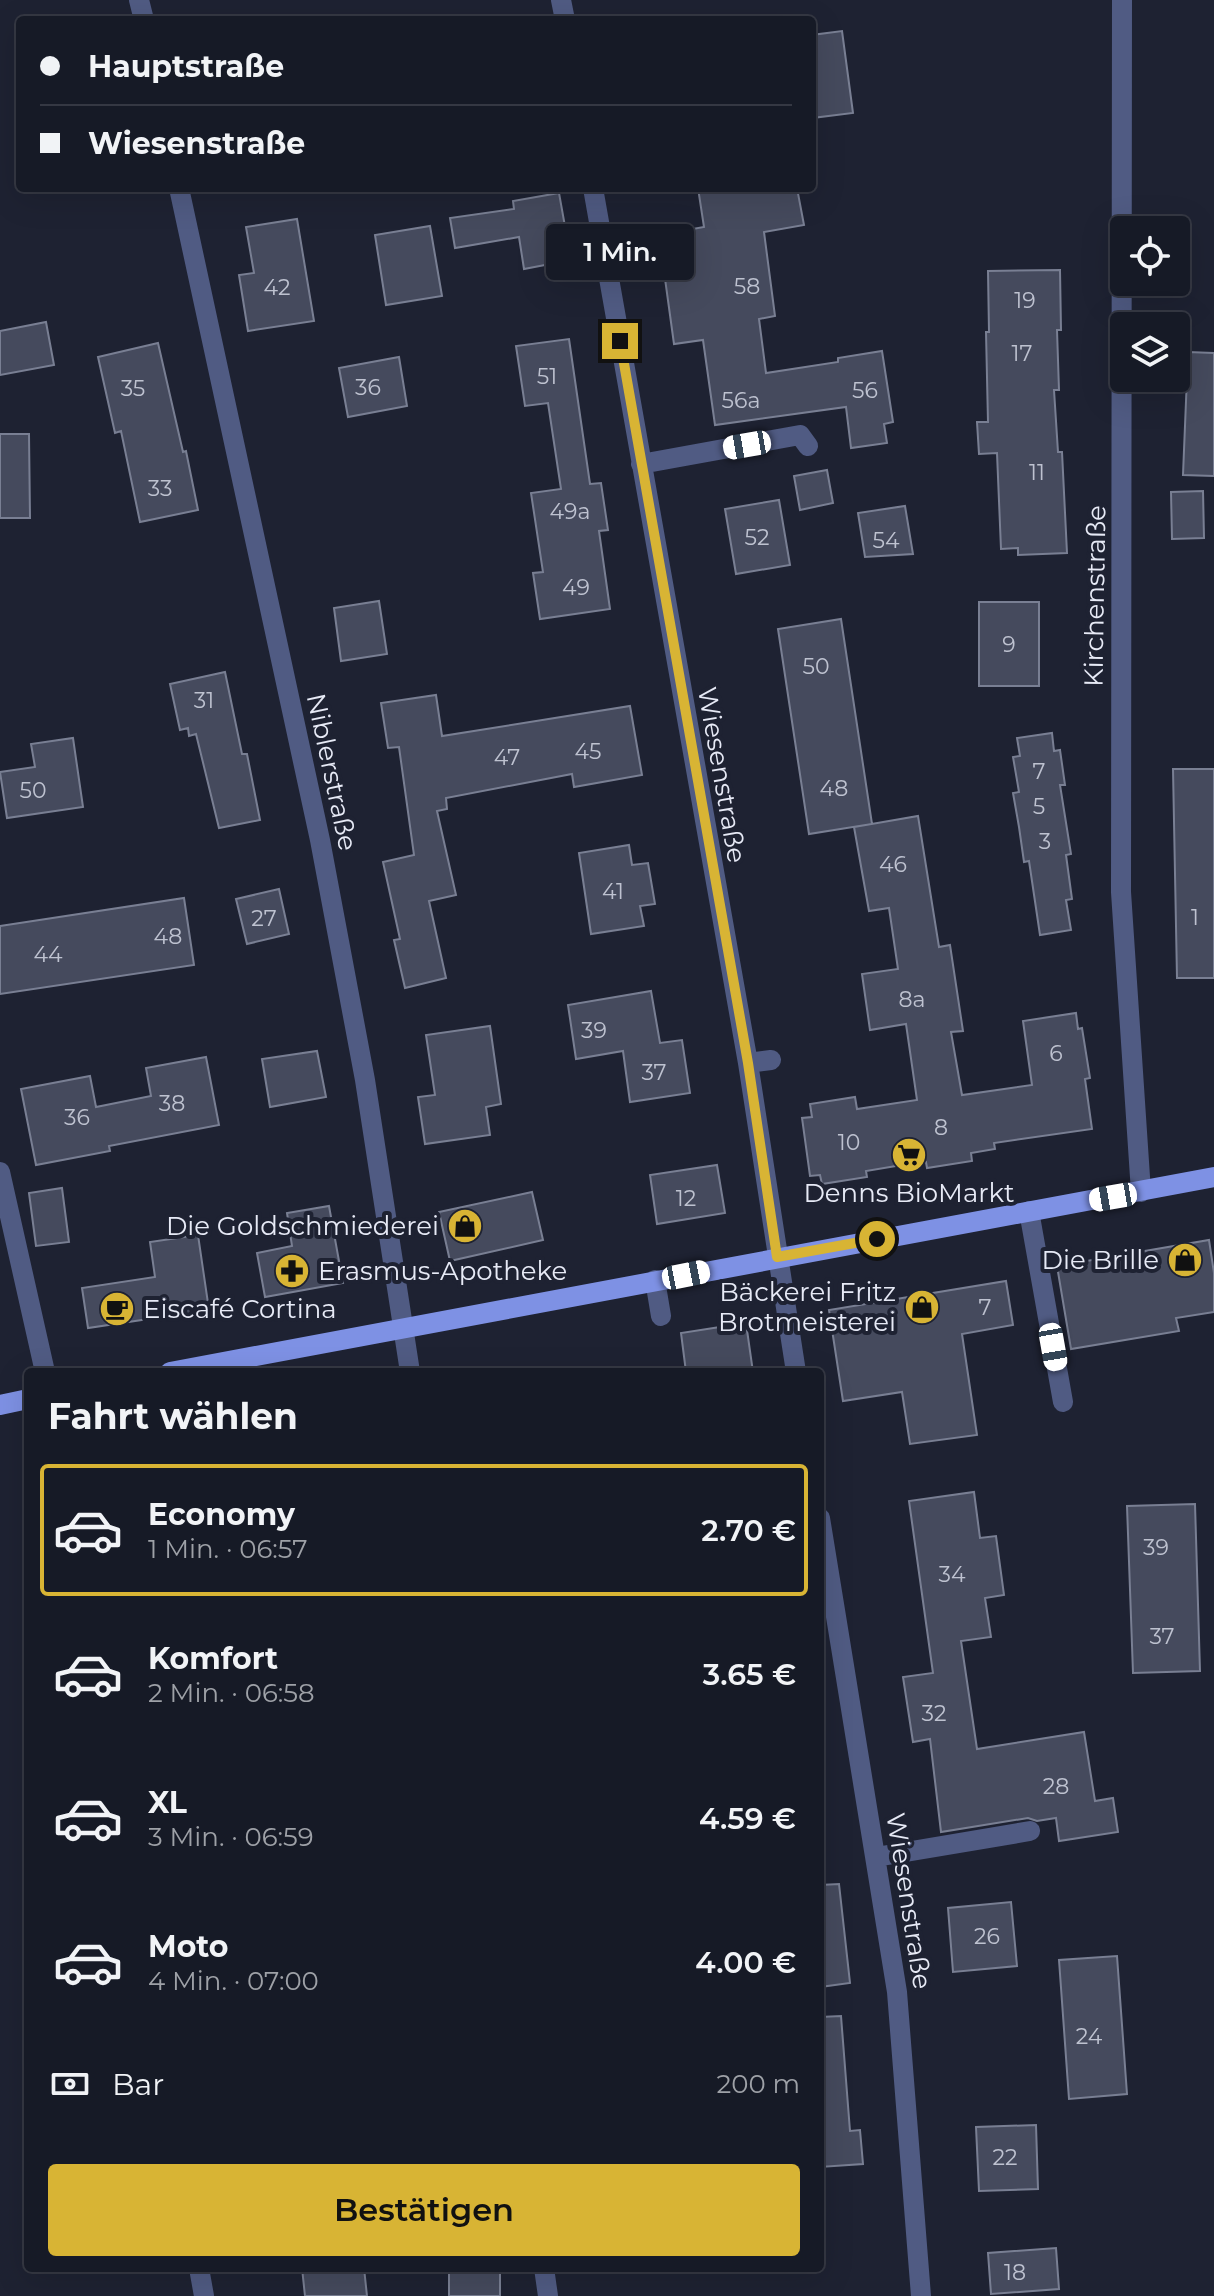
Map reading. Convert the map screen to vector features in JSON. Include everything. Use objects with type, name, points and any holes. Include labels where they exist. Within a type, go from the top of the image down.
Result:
[{"type":"main road","points":[[192,1368],[1214,1177]]},
{"type":"main road","points":[[0,1405],[24,1400]]},
{"type":"street","name":"Kirchenstraße","points":[[1122,0],[1121,892],[1141,1192]]},
{"type":"street","name":"Niblerstraße","points":[[180,192],[320,840],[365,1080],[409,1368]]},
{"type":"street","name":"Wiesenstraße","points":[[594,192],[748,1063],[795,1368]]},
{"type":"street","points":[[641,464],[800,435],[808,446]]},
{"type":"street","points":[[748,1063],[771,1060]]},
{"type":"street","points":[[0,1172],[44,1368]]},
{"type":"street","points":[[1029,1211],[1063,1402]]},
{"type":"street","points":[[655,1280],[661,1316]]},
{"type":"street","name":"Wiesenstraße","points":[[824,1542],[897,1992],[921,2296]]},
{"type":"street","points":[[876,1857],[1030,1831]]},
{"type":"street","points":[[200,2272],[204,2296]]},
{"type":"street","points":[[545,2272],[548,2296]]},
{"type":"building","points":[[842,31],[853,113],[816,118],[816,34]]},
{"type":"building","points":[[699,192],[798,192],[804,225],[764,232],[775,316],[759,319],[766,373],[838,362],[838,358],[882,351],[893,422],[884,424],[887,443],[851,448],[846,407],[715,425],[703,340],[674,344],[659,235],[704,227]]},
{"type":"building","points":[[559,193],[571,260],[524,269],[519,237],[455,248],[450,218],[514,209],[513,201]]},
{"type":"building","points":[[297,219],[314,321],[248,331],[239,275],[254,273],[246,227]]},
{"type":"building","points":[[430,226],[442,296],[386,305],[375,235]]},
{"type":"building","points":[[1060,270],[1061,330],[1057,330],[1059,390],[1054,390],[1058,452],[1062,452],[1067,553],[1018,555],[1018,548],[1001,549],[997,453],[979,454],[977,422],[988,422],[988,271]]},
{"type":"building","points":[[46,322],[54,365],[0,375],[0,331]]},
{"type":"building","points":[[569,339],[590,484],[601,483],[608,530],[599,531],[610,609],[540,619],[533,573],[543,572],[531,493],[561,489],[548,403],[525,406],[516,346]]},
{"type":"building","points":[[158,343],[198,510],[140,522],[121,431],[115,433],[98,357]]},
{"type":"building","points":[[1190,352],[1214,353],[1214,476],[1183,475]]},
{"type":"building","points":[[399,357],[407,406],[348,417],[339,368]]},
{"type":"building","points":[[0,434],[29,434],[30,518],[0,518]]},
{"type":"building","points":[[827,470],[833,503],[800,510],[794,476]]},
{"type":"building","points":[[1203,491],[1204,538],[1172,539],[1171,492]]},
{"type":"building","points":[[779,500],[790,565],[736,574],[725,509]]},
{"type":"building","points":[[905,506],[913,554],[865,557],[858,513]]},
{"type":"building","points":[[379,601],[387,654],[341,661],[334,608]]},
{"type":"building","points":[[979,602],[1039,602],[1039,686],[979,686]]},
{"type":"building","points":[[841,619],[872,824],[809,834],[778,629]]},
{"type":"building","points":[[225,672],[242,754],[247,754],[260,820],[219,828],[196,734],[189,736],[188,728],[180,730],[170,684]]},
{"type":"building","points":[[436,695],[442,736],[630,706],[642,775],[574,787],[572,774],[446,798],[447,809],[437,811],[456,895],[429,901],[446,978],[405,988],[394,940],[400,939],[383,862],[414,855],[399,747],[388,748],[381,703]]},
{"type":"building","points":[[1052,733],[1054,751],[1060,750],[1065,785],[1060,785],[1071,854],[1066,855],[1072,899],[1066,900],[1071,930],[1040,935],[1029,861],[1024,862],[1013,793],[1019,792],[1013,757],[1020,756],[1017,738]]},
{"type":"building","points":[[73,738],[83,807],[7,818],[0,772],[35,767],[31,744]]},
{"type":"building","points":[[1173,769],[1214,769],[1214,978],[1177,978]]},
{"type":"building","points":[[918,816],[939,947],[950,945],[963,1031],[951,1032],[962,1095],[1032,1085],[1023,1021],[1076,1013],[1078,1029],[1082,1028],[1090,1078],[1085,1079],[1092,1129],[994,1143],[995,1149],[971,1153],[972,1161],[927,1168],[926,1162],[896,1166],[866,1171],[867,1177],[822,1184],[820,1175],[810,1176],[802,1118],[812,1117],[810,1104],[855,1097],[857,1109],[917,1100],[906,1024],[870,1030],[862,974],[898,969],[889,908],[869,911],[854,827]]},
{"type":"building","points":[[629,845],[632,865],[648,863],[655,904],[640,906],[644,926],[591,934],[579,853]]},
{"type":"building","points":[[279,889],[289,934],[247,944],[236,899]]},
{"type":"building","points":[[184,898],[194,965],[0,994],[0,926]]},
{"type":"building","points":[[651,991],[660,1043],[682,1040],[690,1093],[630,1102],[623,1051],[576,1059],[568,1005]]},
{"type":"building","points":[[490,1026],[501,1104],[486,1107],[490,1135],[425,1144],[418,1097],[435,1095],[426,1035]]},
{"type":"building","points":[[317,1051],[326,1097],[270,1107],[262,1059]]},
{"type":"building","points":[[206,1057],[219,1125],[109,1146],[110,1151],[36,1165],[21,1089],[90,1076],[96,1107],[151,1096],[146,1068]]},
{"type":"building","points":[[717,1165],[725,1213],[657,1224],[650,1175]]},
{"type":"building","points":[[62,1188],[69,1242],[36,1246],[29,1193]]},
{"type":"building","points":[[532,1192],[543,1240],[450,1261],[439,1212]]},
{"type":"building","points":[[329,1206],[343,1283],[265,1297],[257,1253],[292,1246],[287,1213]]},
{"type":"building","points":[[198,1235],[209,1310],[88,1328],[82,1288],[155,1277],[150,1242]]},
{"type":"building","points":[[1209,1240],[1214,1273],[1214,1312],[1176,1318],[1179,1331],[1071,1349],[1057,1266]]},
{"type":"building","points":[[1006,1281],[1013,1325],[962,1334],[977,1435],[910,1444],[902,1392],[843,1401],[829,1310]]},
{"type":"building","points":[[746,1323],[752,1368],[685,1368],[681,1333]]},
{"type":"building","points":[[974,1492],[980,1538],[996,1536],[1004,1595],[985,1598],[991,1637],[961,1641],[977,1749],[1084,1732],[1095,1801],[1113,1798],[1118,1832],[1059,1841],[1056,1818],[1037,1821],[1028,1818],[941,1832],[930,1739],[913,1742],[903,1677],[933,1673],[909,1501]]},
{"type":"building","points":[[1195,1504],[1200,1671],[1133,1673],[1127,1506]]},
{"type":"building","points":[[839,1884],[850,1983],[824,1986],[824,1885]]},
{"type":"building","points":[[1011,1902],[1017,1966],[953,1972],[948,1908]]},
{"type":"building","points":[[1117,1956],[1127,2094],[1069,2099],[1059,1960]]},
{"type":"building","points":[[841,2016],[850,2131],[860,2130],[863,2164],[824,2167],[824,2017]]},
{"type":"building","points":[[1036,2125],[1038,2189],[979,2191],[976,2127]]},
{"type":"building","points":[[1056,2248],[1059,2289],[991,2294],[988,2253]]},
{"type":"building","points":[[302,2272],[364,2272],[367,2296],[305,2296]]},
{"type":"building","points":[[449,2272],[500,2272],[500,2296],[449,2296]]},
{"type":"place","name":"Denns BioMarkt","points":[[909,1155]]},
{"type":"place","name":"Die Goldschmiederei","points":[[465,1226]]},
{"type":"place","name":"Die Brille","points":[[1185,1260]]},
{"type":"place","name":"Erasmus-Apotheke","points":[[292,1271]]},
{"type":"place","name":"Bäckerei Fritz Brotmeisterei","points":[[922,1307]]},
{"type":"place","name":"Eiscafé Cortina","points":[[117,1309]]},
{"type":"route","points":[[620,341],[748,1063],[777,1257],[877,1239]]}]
